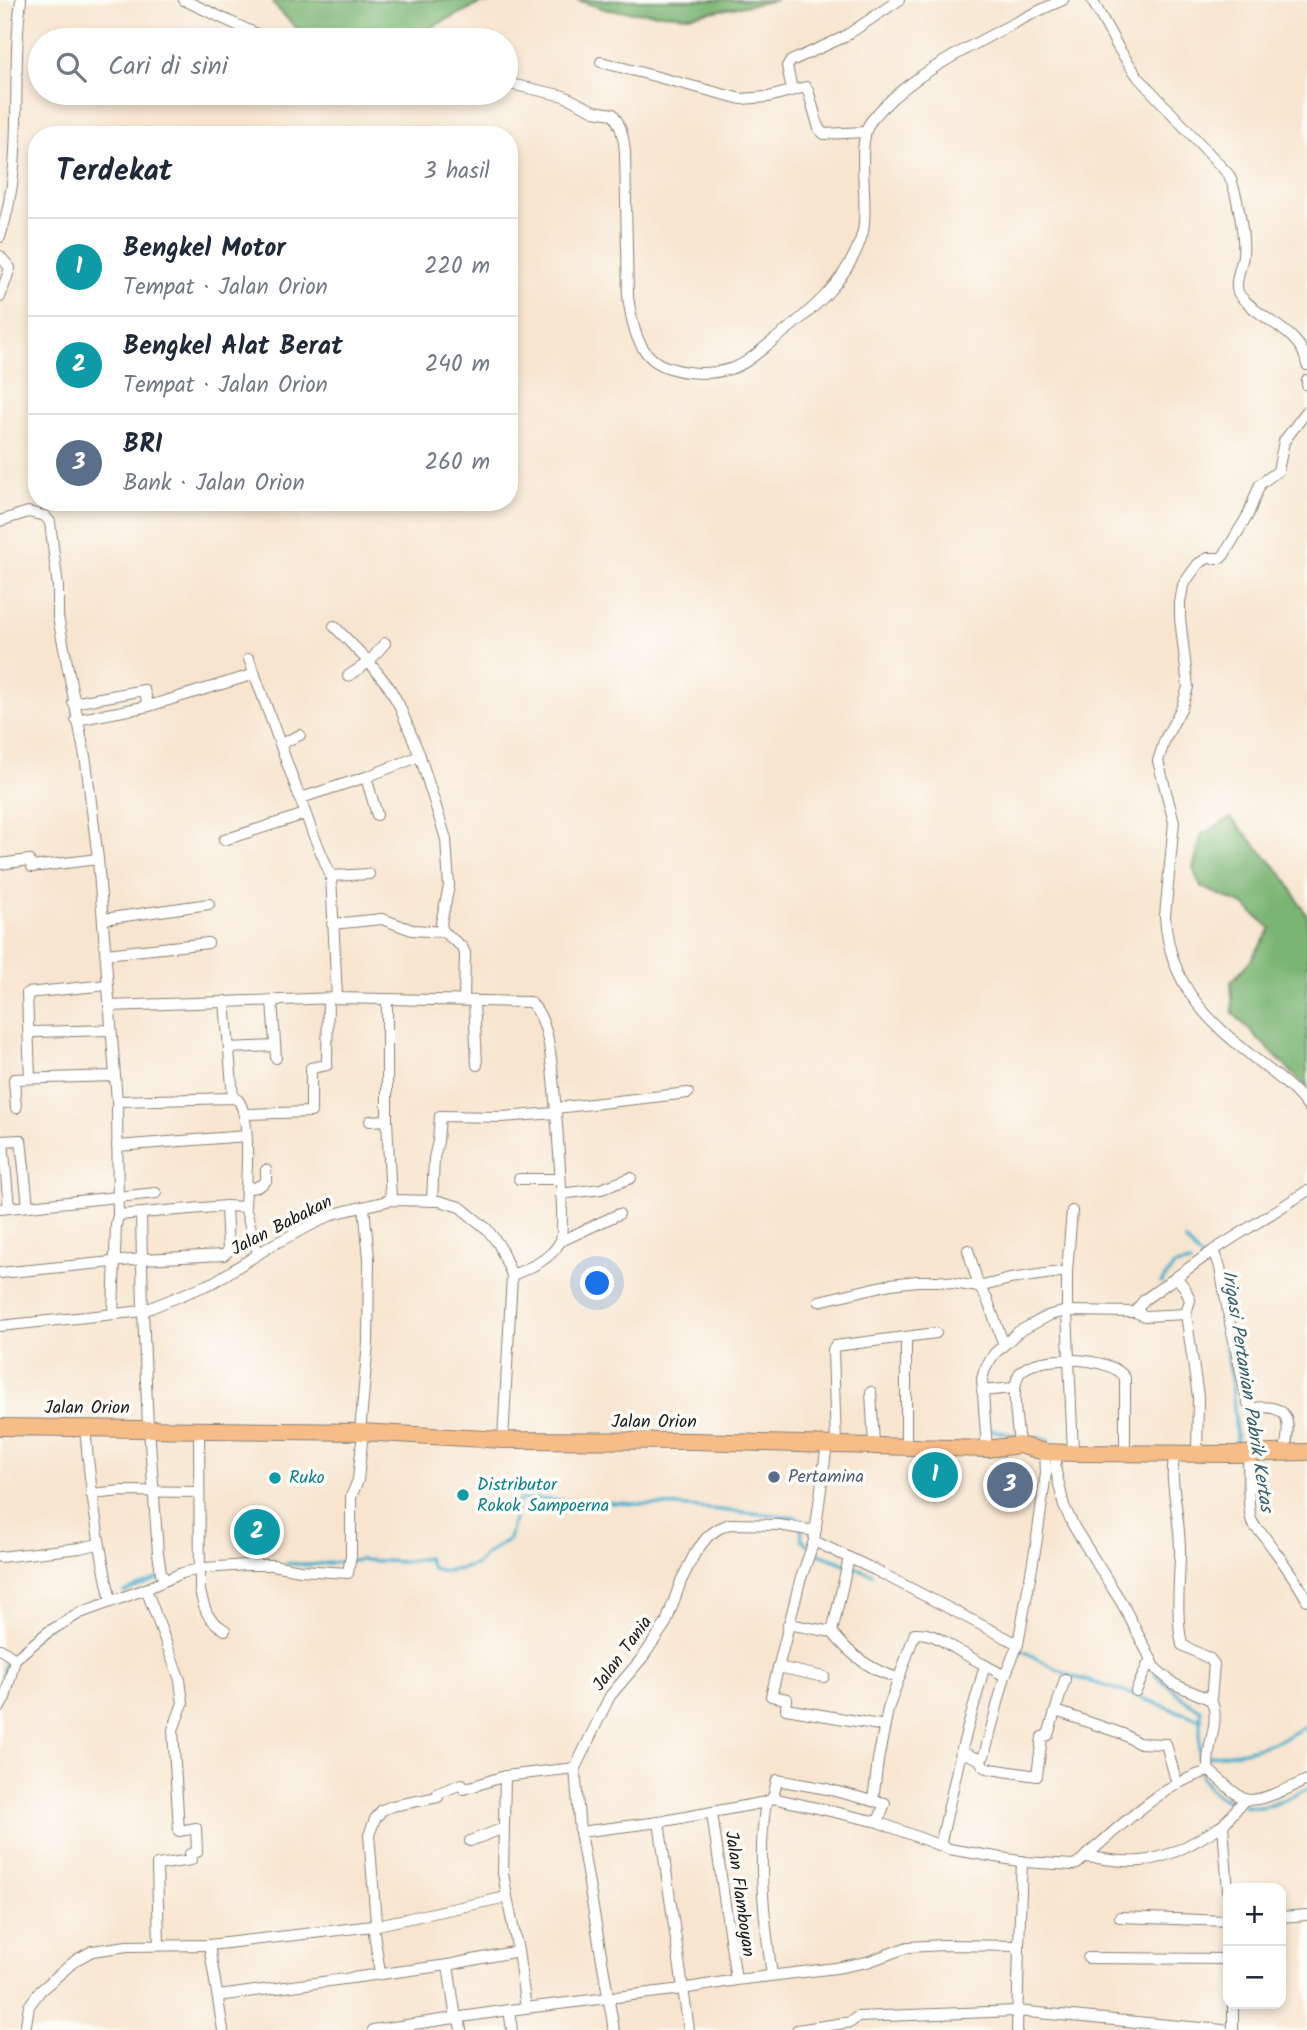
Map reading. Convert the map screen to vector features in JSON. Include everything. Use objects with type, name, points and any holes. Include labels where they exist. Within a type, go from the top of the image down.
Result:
[{"type":"highway","name":"Jalan Orion","points":[[0,1427],[149,1427],[362,1432],[503,1440],[694,1441],[987,1449],[1020,1445],[1056,1452],[1307,1452]]},
{"type":"street","points":[[0,237],[11,200],[16,122],[16,53],[21,0]]},
{"type":"street","points":[[184,0],[244,28]]},
{"type":"street","points":[[792,90],[787,66],[791,61],[844,37],[899,0]]},
{"type":"street","points":[[518,86],[564,96],[594,111],[613,114],[617,119],[625,152],[628,297],[631,318],[640,345],[659,365],[689,372],[718,372],[732,369],[747,361],[804,316],[842,276],[854,255],[863,229],[866,207],[865,132],[871,120],[894,95],[916,78],[1003,29],[1063,0]]},
{"type":"street","points":[[1092,0],[1138,77],[1229,175],[1237,204],[1243,248],[1238,292],[1246,302],[1298,343],[1307,365]]},
{"type":"street","points":[[601,62],[741,99],[768,97],[805,87],[819,128],[824,134],[865,132]]},
{"type":"street","points":[[0,256],[10,268],[0,298]]},
{"type":"street","points":[[1307,411],[1284,442],[1278,471],[1260,484],[1248,515],[1224,555],[1219,559],[1208,558],[1200,562],[1183,585],[1180,618],[1188,687],[1158,761],[1174,822],[1166,929],[1184,984],[1216,1026],[1286,1084],[1307,1106]]},
{"type":"street","points":[[0,521],[28,512],[45,516],[50,522],[58,587],[58,617],[86,762],[104,919],[117,1101],[118,1214],[113,1314]]},
{"type":"street","points":[[334,626],[389,687],[420,756],[446,839],[449,886],[441,923],[444,932],[463,947],[465,953],[477,1065]]},
{"type":"street","points":[[348,676],[369,662],[385,643]]},
{"type":"street","points":[[245,1114],[311,1112],[311,1069],[327,1065],[332,998],[331,876],[305,814],[249,659]]},
{"type":"street","points":[[76,720],[149,706],[255,674]]},
{"type":"street","points":[[73,703],[144,690],[149,706]]},
{"type":"street","points":[[280,744],[300,735]]},
{"type":"street","points":[[301,798],[366,778],[420,756]]},
{"type":"street","points":[[366,778],[377,815]]},
{"type":"street","points":[[223,840],[305,814]]},
{"type":"street","points":[[0,864],[29,860],[32,867],[98,859]]},
{"type":"street","points":[[331,876],[369,874]]},
{"type":"street","points":[[104,919],[209,904]]},
{"type":"street","points":[[332,924],[383,919],[412,930],[444,932]]},
{"type":"street","points":[[106,954],[208,943]]},
{"type":"street","points":[[30,1078],[27,993],[107,985]]},
{"type":"street","points":[[109,1006],[332,998],[527,1001],[537,1009],[549,1044],[561,1194],[561,1241]]},
{"type":"street","points":[[387,999],[387,1120],[391,1200]]},
{"type":"street","points":[[272,1000],[276,1058]]},
{"type":"street","points":[[225,1001],[233,1098]]},
{"type":"street","points":[[34,1032],[111,1030]]},
{"type":"street","points":[[229,1048],[275,1046]]},
{"type":"street","points":[[16,1108],[14,1079],[115,1076]]},
{"type":"street","points":[[432,1201],[440,1116],[502,1117],[688,1093]]},
{"type":"street","points":[[117,1101],[233,1098],[240,1102],[245,1114],[245,1208],[258,1254]]},
{"type":"street","points":[[370,1121],[387,1120]]},
{"type":"street","points":[[117,1146],[246,1136]]},
{"type":"street","points":[[28,1206],[21,1140],[2,1141],[4,1208],[28,1206],[156,1193]]},
{"type":"street","points":[[246,1188],[262,1185],[266,1181],[266,1170]]},
{"type":"street","points":[[561,1194],[601,1189],[631,1178]]},
{"type":"street","points":[[519,1179],[559,1180]]},
{"type":"street","points":[[1135,1312],[1144,1300],[1176,1277],[1307,1191]]},
{"type":"street","name":"Jalan Babakan","points":[[0,1326],[143,1311],[214,1282],[258,1254],[333,1214],[391,1200],[432,1201],[460,1207],[481,1223],[499,1245],[512,1275],[503,1440]]},
{"type":"street","points":[[118,1214],[226,1206],[245,1208]]},
{"type":"street","points":[[0,1273],[142,1259],[195,1258],[227,1254],[226,1206]]},
{"type":"street","points":[[0,1707],[5,1698],[9,1655],[80,1613],[111,1599],[146,1589],[163,1577],[199,1566],[273,1565],[300,1570],[348,1573],[351,1555],[351,1497],[358,1480],[368,1343],[369,1258],[364,1207]]},
{"type":"street","points":[[1072,1211],[1067,1271],[1069,1361],[1055,1467],[1064,1506],[1074,1527],[1123,1605],[1156,1669],[1174,1684],[1210,1700]]},
{"type":"street","points":[[141,1213],[149,1427],[158,1553],[163,1577]]},
{"type":"street","points":[[512,1275],[541,1262],[561,1241],[619,1214]]},
{"type":"street","points":[[968,1250],[979,1287],[987,1299],[1004,1345]]},
{"type":"street","points":[[1213,1251],[1220,1267],[1248,1403],[1253,1408],[1268,1406],[1280,1409],[1285,1415],[1288,1422],[1286,1451]]},
{"type":"street","points":[[819,1301],[891,1283],[940,1281],[979,1287],[1010,1279],[1067,1271]]},
{"type":"street","points":[[1176,1277],[1189,1294],[1190,1300],[1186,1314],[1198,1397],[1197,1454]]},
{"type":"street","points":[[987,1449],[982,1379],[994,1354],[1018,1332],[1039,1320],[1067,1311],[1135,1312],[1155,1316],[1186,1314]]},
{"type":"street","points":[[885,1726],[786,1709],[787,1699],[771,1696],[788,1624],[813,1546],[812,1530],[832,1445],[833,1350],[835,1346],[936,1333]]},
{"type":"street","points":[[906,1337],[906,1447]]},
{"type":"street","points":[[1020,1445],[1014,1388],[1020,1373],[1041,1362],[1101,1363],[1122,1371],[1125,1378],[1125,1453]]},
{"type":"street","points":[[982,1391],[1014,1388]]},
{"type":"street","points":[[871,1392],[874,1446]]},
{"type":"street","points":[[85,1428],[99,1544],[111,1599]]},
{"type":"street","points":[[200,1429],[200,1591],[204,1609],[211,1622],[225,1630]]},
{"type":"street","points":[[979,1759],[984,1756],[1005,1676],[1017,1648],[1037,1545],[1046,1473],[1056,1452]]},
{"type":"street","points":[[1174,1453],[1173,1478],[1178,1511],[1180,1558],[1178,1627],[1182,1645],[1210,1659],[1214,1664],[1210,1700],[1214,1723],[1208,1752],[1209,1768],[1241,1803]]},
{"type":"street","points":[[1244,1454],[1251,1518],[1255,1528],[1262,1532],[1297,1580],[1307,1600]]},
{"type":"street","points":[[92,1494],[199,1492]]},
{"type":"street","name":"Jalan Tania","points":[[575,1768],[610,1696],[643,1657],[666,1623],[681,1581],[695,1553],[708,1536],[729,1524],[759,1524],[812,1530]]},
{"type":"street","points":[[0,1557],[99,1544]]},
{"type":"street","points":[[813,1546],[1017,1648]]},
{"type":"street","points":[[832,1632],[848,1563]]},
{"type":"street","points":[[146,1589],[180,1680],[183,1696],[173,1730],[179,1831],[196,1828],[197,1841],[197,1852],[190,1854],[191,1860],[157,1865],[159,1945]]},
{"type":"street","points":[[788,1624],[832,1632],[846,1650],[866,1665],[899,1678]]},
{"type":"street","points":[[873,1801],[888,1709],[915,1633],[936,1636],[1005,1676]]},
{"type":"street","points":[[1136,1691],[1152,1660]]},
{"type":"street","points":[[940,1846],[961,1752],[985,1665]]},
{"type":"street","points":[[778,1667],[824,1677]]},
{"type":"street","points":[[961,1752],[979,1759],[984,1767],[1037,1776],[1042,1737],[1048,1735],[1065,1679]]},
{"type":"street","points":[[1056,1711],[1123,1734],[1138,1743],[1166,1744],[1177,1784]]},
{"type":"street","points":[[380,1973],[373,1926],[376,1922],[369,1835],[382,1810],[438,1797],[438,1793],[462,1784],[464,1789],[505,1776],[575,1768],[580,1832],[614,2030]]},
{"type":"street","points":[[580,1832],[712,1814],[770,1800],[878,1822],[940,1846],[975,1855],[1073,1865],[1150,1802],[1177,1784],[1209,1768]]},
{"type":"street","points":[[505,1776],[503,1873],[526,2008]]},
{"type":"street","points":[[772,1975],[764,1905],[763,1851],[770,1800],[778,1780],[885,1803],[878,1822]]},
{"type":"street","points":[[1085,1857],[1140,1861],[1163,1856],[1223,1825],[1241,1803],[1307,1780]]},
{"type":"street","name":"Jalan Flamboyan","points":[[712,1814],[736,1980]]},
{"type":"street","points":[[659,1822],[689,2030]]},
{"type":"street","points":[[1223,1825],[1227,1883]]},
{"type":"street","points":[[470,1841],[504,1828]]},
{"type":"street","points":[[1017,2030],[1022,1861]]},
{"type":"street","points":[[25,2030],[29,2006],[34,1999],[53,1978],[92,1951],[127,1946],[209,1945],[373,1926],[507,1897]]},
{"type":"street","points":[[1286,1917],[1307,1915]]},
{"type":"street","points":[[1120,1917],[1223,1921]]},
{"type":"street","points":[[209,1945],[223,2030]]},
{"type":"street","points":[[373,2030],[405,2028],[509,2010],[682,1989],[867,1962],[908,1947],[1019,1946]]},
{"type":"street","points":[[218,1996],[448,1965],[518,1951]]},
{"type":"street","points":[[1088,1958],[1223,1959]]},
{"type":"street","points":[[448,1965],[461,2030]]},
{"type":"street","points":[[1233,2009],[1233,2030]]},
{"type":"street","points":[[509,2010],[512,2030]]},
{"type":"street","points":[[797,2030],[851,2022],[857,2017],[1017,2011],[1223,2030]]},
{"type":"green space","points":[[274,0],[506,0],[479,4],[429,28],[296,28],[273,4]]},
{"type":"green space","points":[[577,0],[777,0],[688,16],[608,10]]},
{"type":"green space","points":[[1231,818],[1284,876],[1307,916],[1307,1088],[1233,1013],[1231,982],[1250,961],[1271,929],[1244,905],[1201,887],[1193,869],[1202,834]]},
{"type":"waterway","name":"Irigasi Pertanian Pabrik Kertas","points":[[1185,1240],[1201,1258],[1213,1263],[1233,1392],[1237,1449]]},
{"type":"waterway","name":"Irigasi Pertanian Pabrik Kertas","points":[[1161,1283],[1174,1266],[1190,1263]]},
{"type":"waterway","name":"Irigasi Pertanian Pabrik Kertas","points":[[1034,1318],[1054,1309]]},
{"type":"waterway","name":"Irigasi Pertanian Pabrik Kertas","points":[[978,1387],[978,1372],[982,1365]]},
{"type":"waterway","name":"Irigasi Pertanian Pabrik Kertas","points":[[990,1430],[1015,1435]]},
{"type":"waterway","name":"Irigasi Pertanian Pabrik Kertas","points":[[1023,1436],[1048,1439],[1049,1446]]},
{"type":"waterway","name":"Irigasi Pertanian Pabrik Kertas","points":[[1239,1460],[1244,1491]]},
{"type":"waterway","name":"Irigasi Pertanian Pabrik Kertas","points":[[1057,1495],[1066,1530],[1089,1559]]},
{"type":"waterway","points":[[287,1563],[309,1565],[362,1560],[402,1562],[427,1558],[432,1568],[442,1571],[461,1569],[477,1564],[486,1554],[509,1539],[519,1500],[535,1499],[677,1506],[795,1517],[801,1523],[802,1539],[819,1554],[872,1574]]},
{"type":"waterway","points":[[124,1592],[162,1577]]},
{"type":"waterway","points":[[16,1653],[40,1631],[50,1626]]},
{"type":"waterway","points":[[1019,1649],[1068,1675],[1202,1720]]},
{"type":"waterway","points":[[0,1693],[6,1665],[11,1659]]},
{"type":"waterway","name":"Irigasi Pertanian Pabrik Kertas","points":[[1155,1674],[1186,1701],[1201,1710],[1201,1772]]},
{"type":"waterway","points":[[1199,1759],[1261,1747],[1307,1725]]},
{"type":"waterway","name":"Irigasi Pertanian Pabrik Kertas","points":[[1201,1776],[1216,1794],[1236,1805]]},
{"type":"waterway","name":"Irigasi Pertanian Pabrik Kertas","points":[[1244,1806],[1262,1807],[1307,1789]]},
{"type":"place","name":"Bengkel Motor","points":[[935,1475]]},
{"type":"place","name":"Pertamina","points":[[774,1477]]},
{"type":"place","name":"Ruko","points":[[275,1478]]},
{"type":"place","name":"BRI","points":[[1010,1485]]},
{"type":"place","name":"Distributor Rokok Sampoerna","points":[[463,1495]]},
{"type":"place","name":"Bengkel Alat Berat","points":[[257,1532]]}]
